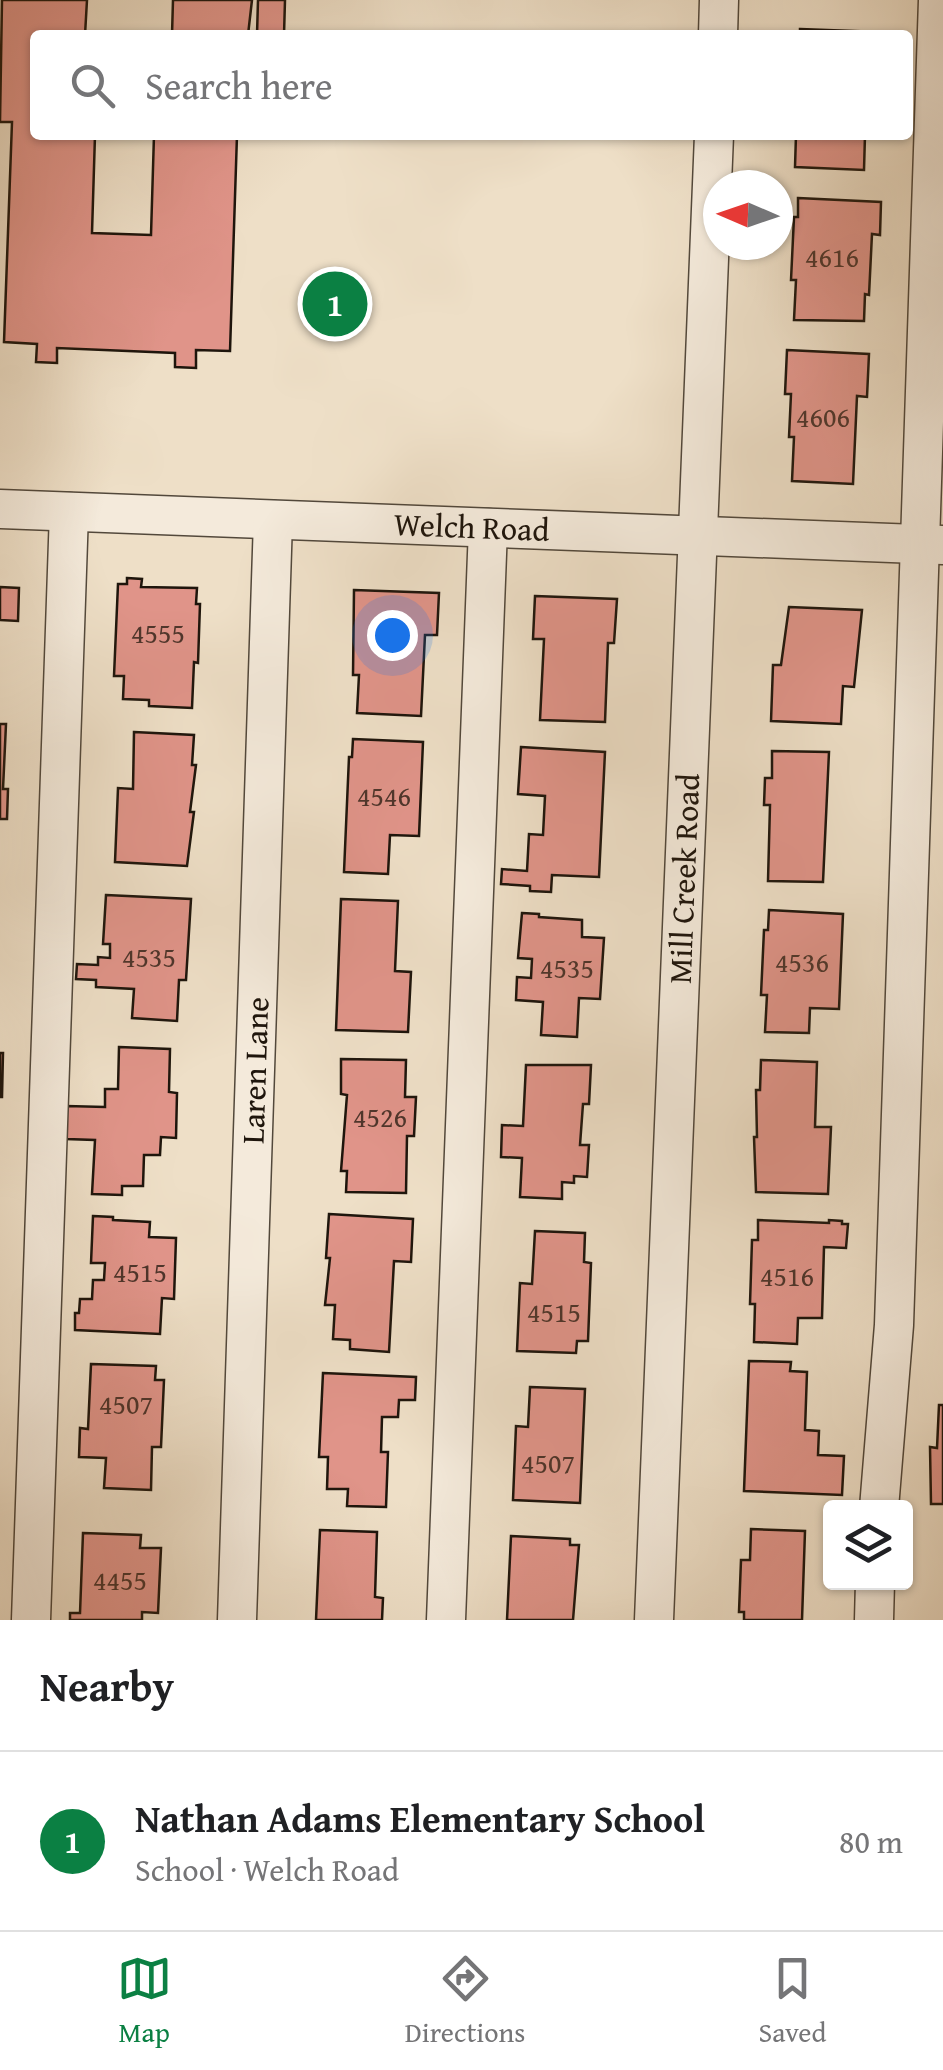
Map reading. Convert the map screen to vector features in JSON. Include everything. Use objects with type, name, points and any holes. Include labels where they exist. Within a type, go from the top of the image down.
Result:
[{"type":"street","points":[[718,30],[719,0]]},
{"type":"street","points":[[880,1500],[894,1324],[931,545],[938,0]]},
{"type":"street","name":"Mill Creek Road","points":[[654,1620],[714,140]]},
{"type":"street","name":"Welch Road","points":[[0,509],[931,545]]},
{"type":"street","points":[[32,1620],[69,512]]},
{"type":"street","name":"Laren Lane","points":[[237,1620],[273,520]]},
{"type":"street","points":[[446,1620],[488,528]]},
{"type":"street","points":[[874,1620],[875,1590]]},
{"type":"building","points":[[2,0],[87,0],[85,30],[30,30],[30,140],[95,140],[92,233],[151,235],[154,140],[237,140],[230,351],[196,350],[196,368],[175,367],[175,353],[57,348],[57,363],[36,362],[37,344],[4,342],[12,122],[0,122]]},
{"type":"building","points":[[173,0],[252,0],[249,30],[172,30]]},
{"type":"building","points":[[258,0],[285,0],[284,30],[257,30]]},
{"type":"building","points":[[796,140],[865,140],[864,170],[795,167]]},
{"type":"building","points":[[798,198],[881,202],[880,235],[872,234],[864,321],[794,320],[796,280],[791,280],[794,217],[798,217]]},
{"type":"building","points":[[787,350],[869,354],[867,397],[857,396],[853,484],[792,481],[791,394],[785,394]]},
{"type":"building","points":[[127,578],[142,579],[141,587],[197,588],[198,663],[194,662],[192,708],[149,706],[149,700],[123,699],[124,676],[114,676],[118,584],[127,584]]},
{"type":"building","points":[[0,587],[19,588],[18,621],[0,620]]},
{"type":"building","points":[[354,590],[439,593],[437,635],[425,635],[421,716],[357,713],[359,675],[353,675]]},
{"type":"building","points":[[535,596],[617,599],[614,643],[608,643],[605,722],[540,720],[544,639],[533,639]]},
{"type":"building","points":[[789,607],[862,610],[854,687],[843,686],[841,724],[771,721],[773,665],[781,665]]},
{"type":"building","points":[[0,724],[6,724],[3,789],[8,789],[7,819],[0,819]]},
{"type":"building","points":[[134,732],[194,735],[192,765],[196,765],[190,812],[194,812],[187,866],[115,862],[118,788],[133,789]]},
{"type":"building","points":[[353,739],[423,742],[419,836],[390,835],[388,874],[344,872]]},
{"type":"building","points":[[521,747],[605,752],[599,877],[552,875],[551,892],[501,884],[502,869],[527,871],[529,834],[543,835],[545,796],[518,794]]},
{"type":"building","points":[[772,751],[829,752],[823,882],[768,881],[770,805],[764,805],[765,778],[772,778]]},
{"type":"building","points":[[106,895],[191,899],[186,980],[179,980],[177,1021],[132,1018],[134,989],[96,987],[96,980],[76,979],[77,964],[98,965],[98,957],[110,958],[110,944],[103,944]]},
{"type":"building","points":[[341,899],[398,901],[395,971],[411,972],[408,1032],[336,1030]]},
{"type":"building","points":[[769,910],[843,914],[839,1009],[810,1008],[809,1033],[765,1032],[767,995],[761,995],[764,930],[768,930]]},
{"type":"building","points":[[522,913],[582,920],[582,937],[604,938],[600,999],[579,998],[577,1037],[541,1035],[543,1002],[516,1000],[517,977],[531,978],[532,959],[518,958]]},
{"type":"building","points":[[119,1047],[170,1049],[169,1092],[177,1093],[176,1138],[161,1137],[160,1155],[144,1155],[143,1186],[122,1186],[122,1195],[92,1194],[95,1140],[66,1139],[67,1106],[105,1107],[105,1089],[118,1089]]},
{"type":"building","points":[[3,1053],[2,1097],[0,1097]]},
{"type":"building","points":[[341,1059],[406,1060],[405,1097],[416,1097],[414,1136],[407,1136],[406,1193],[346,1192],[347,1171],[341,1171],[347,1095],[341,1094]]},
{"type":"building","points":[[761,1060],[817,1062],[815,1127],[831,1127],[828,1194],[756,1192],[754,1137]]},
{"type":"building","points":[[526,1065],[591,1065],[589,1104],[583,1104],[580,1145],[589,1145],[587,1177],[574,1176],[574,1183],[562,1182],[562,1199],[520,1197],[522,1158],[501,1157],[502,1125],[523,1126]]},
{"type":"building","points":[[329,1214],[413,1219],[411,1262],[394,1261],[389,1352],[350,1349],[350,1340],[333,1339],[335,1305],[325,1305]]},
{"type":"building","points":[[93,1216],[150,1222],[149,1237],[176,1238],[174,1299],[162,1298],[160,1334],[75,1330],[80,1299],[92,1299],[93,1280],[104,1280],[105,1263],[91,1263]]},
{"type":"building","points":[[758,1220],[829,1220],[848,1224],[846,1248],[824,1247],[822,1318],[798,1318],[797,1344],[754,1342],[755,1304],[750,1304],[752,1240],[758,1240]]},
{"type":"building","points":[[535,1231],[585,1233],[584,1262],[591,1263],[588,1341],[577,1341],[576,1353],[517,1351],[520,1283],[532,1284]]},
{"type":"building","points":[[749,1361],[791,1362],[790,1371],[807,1372],[805,1430],[819,1431],[818,1455],[844,1456],[842,1495],[744,1491]]},
{"type":"building","points":[[91,1364],[156,1366],[155,1380],[164,1380],[161,1447],[152,1447],[151,1490],[104,1488],[106,1458],[79,1457],[80,1428],[88,1429]]},
{"type":"building","points":[[323,1373],[416,1377],[415,1400],[399,1400],[398,1417],[382,1417],[381,1452],[388,1452],[386,1507],[347,1506],[348,1489],[327,1489],[328,1457],[319,1457]]},
{"type":"building","points":[[530,1387],[585,1389],[580,1503],[513,1500],[516,1426],[528,1427]]},
{"type":"building","points":[[939,1405],[943,1405],[943,1504],[931,1504],[930,1447],[937,1448]]},
{"type":"building","points":[[751,1529],[805,1531],[802,1620],[744,1620],[744,1612],[739,1612],[741,1560],[750,1560]]},
{"type":"building","points":[[320,1530],[377,1532],[375,1597],[383,1598],[382,1620],[316,1620]]},
{"type":"building","points":[[83,1533],[141,1535],[140,1548],[161,1548],[158,1613],[142,1612],[142,1620],[70,1620],[70,1613],[80,1613]]},
{"type":"building","points":[[511,1536],[570,1539],[570,1545],[579,1545],[573,1620],[507,1620]]},
{"type":"place","name":"Nathan Adams Elementary School","points":[[335,304]]}]
